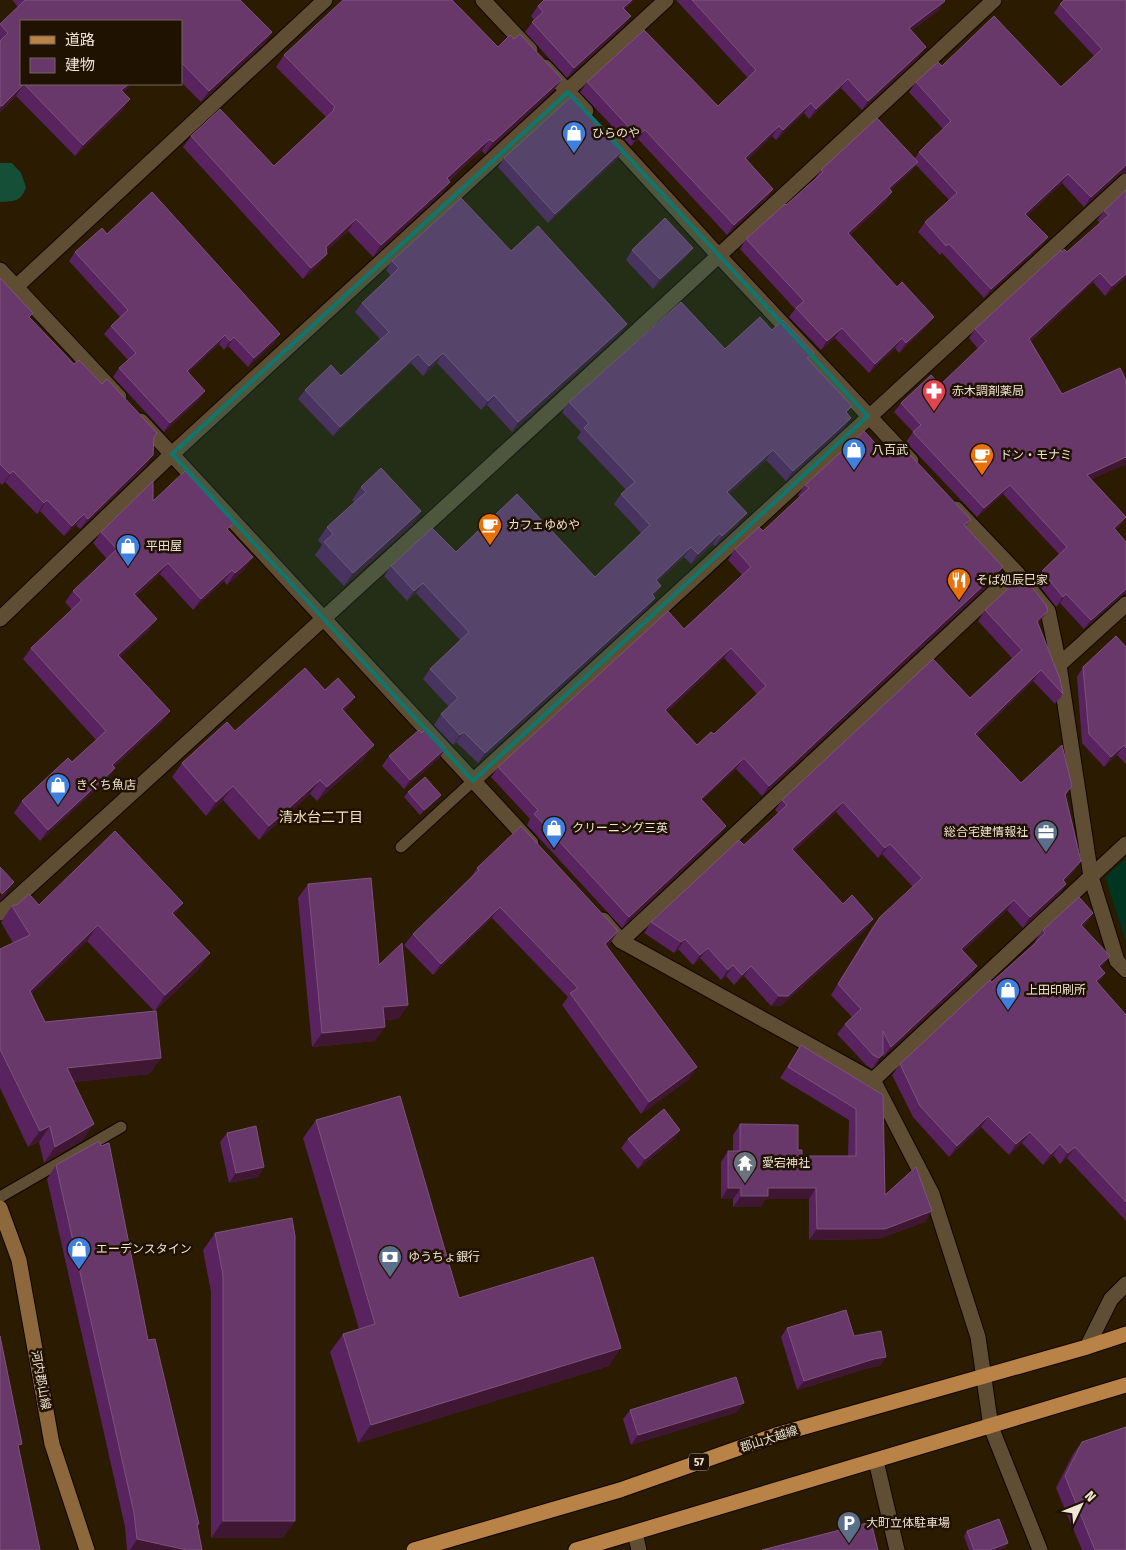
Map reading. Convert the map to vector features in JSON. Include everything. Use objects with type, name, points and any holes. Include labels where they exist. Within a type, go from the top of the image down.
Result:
[{"type":"main road","name":"河内郡山線","points":[[0,1208],[19,1260],[52,1444],[87,1550]]},
{"type":"main road","name":"郡山大越線","points":[[414,1550],[620,1490],[776,1435],[1087,1347],[1126,1334]]},
{"type":"main road","points":[[576,1550],[1126,1385]]},
{"type":"street","points":[[16,287],[326,0]]},
{"type":"street","points":[[483,0],[922,473]]},
{"type":"street","points":[[0,619],[172,454],[666,0]]},
{"type":"street","points":[[0,913],[324,619],[994,0]]},
{"type":"street","points":[[473,781],[1126,180]]},
{"type":"street","points":[[0,270],[540,854]]},
{"type":"street","points":[[949,501],[1016,572],[1048,611],[1059,666],[1091,877],[1117,961],[1126,970]]},
{"type":"street","points":[[622,941],[1016,572]]},
{"type":"street","points":[[1059,666],[1126,604]]},
{"type":"street","points":[[873,1080],[1126,844]]},
{"type":"street","points":[[594,912],[622,941],[873,1080],[932,1194],[978,1337],[990,1427],[1040,1550]]},
{"type":"street","points":[[1087,1347],[1111,1299],[1126,1284]]},
{"type":"street","points":[[876,1461],[897,1550]]},
{"type":"street","points":[[635,1533],[639,1550]]},
{"type":"lane","points":[[401,847],[473,781]]},
{"type":"lane","points":[[0,1197],[122,1127]]},
{"type":"highlighted area","points":[[568,92],[868,416],[473,781],[172,454]]},
{"type":"green space","points":[[0,163],[12,163],[21,173],[26,187],[22,196],[17,200],[0,202]]},
{"type":"green space","points":[[1126,858],[1126,942],[1105,877]]},
{"type":"building","points":[[25,0],[240,0],[272,32],[209,91],[182,63],[182,20],[20,20],[20,85],[23,85],[2,106],[0,105],[0,41],[8,33],[0,24]]},
{"type":"building","points":[[343,0],[452,0],[498,47],[510,35],[514,39],[520,34],[562,79],[493,142],[490,139],[447,178],[450,182],[381,245],[356,219],[326,247],[327,254],[311,268],[191,136],[220,109],[274,166],[334,110],[335,107],[284,55]]},
{"type":"building","points":[[544,0],[632,0],[623,8],[631,16],[574,68],[532,22],[543,12],[538,6]]},
{"type":"building","points":[[692,0],[945,1],[909,28],[926,47],[868,101],[848,79],[816,109],[811,103],[783,130],[779,126],[745,158],[773,189],[734,225],[645,130],[637,136],[587,82],[644,30],[718,106],[756,70]]},
{"type":"building","points":[[1064,0],[1126,0],[1126,165],[1091,197],[1068,174],[1025,214],[1048,237],[991,289],[949,244],[946,246],[925,222],[957,193],[919,152],[951,121],[916,82],[938,62],[942,66],[994,16],[1061,87],[1102,49],[1060,4]]},
{"type":"building","points":[[25,85],[128,85],[121,90],[130,99],[83,145]]},
{"type":"building","points":[[573,95],[623,150],[555,214],[504,158]]},
{"type":"building","points":[[877,118],[918,162],[889,188],[892,192],[848,233],[897,287],[902,282],[934,317],[906,343],[902,338],[875,364],[842,328],[827,341],[796,308],[804,301],[746,239],[823,172],[821,170]]},
{"type":"building","points":[[1126,190],[1126,274],[1112,286],[1100,273],[1029,339],[1062,394],[1120,368],[1126,380],[1126,457],[1087,475],[1126,517],[1114,528],[1126,542],[1126,589],[1091,620],[1066,594],[1063,597],[1042,571],[1067,547],[1010,485],[984,508],[913,432],[921,425],[901,403],[931,375],[940,385],[986,341],[975,329],[1061,250],[1062,252],[1064,249],[1067,252],[1109,215],[1104,211]]},
{"type":"building","points":[[152,192],[280,334],[254,358],[234,337],[230,341],[225,335],[187,371],[205,391],[170,423],[119,368],[136,353],[111,326],[128,310],[75,252],[102,228],[107,234]]},
{"type":"building","points":[[461,198],[511,251],[538,226],[627,324],[518,422],[494,395],[488,401],[443,353],[429,366],[418,354],[340,427],[305,390],[331,365],[341,376],[389,332],[362,303],[399,268],[392,261]]},
{"type":"building","points":[[665,218],[693,248],[660,279],[632,250]]},
{"type":"building","points":[[0,278],[33,313],[29,317],[74,364],[79,360],[102,384],[107,379],[157,433],[154,437],[153,455],[88,519],[84,514],[72,526],[47,500],[44,503],[13,471],[10,474],[0,464]]},
{"type":"building","points":[[681,302],[725,349],[760,317],[772,330],[783,320],[814,353],[807,358],[852,406],[846,412],[851,418],[793,471],[773,450],[727,492],[747,513],[722,536],[720,533],[698,554],[691,547],[656,580],[661,586],[652,594],[655,598],[485,753],[464,732],[460,735],[441,714],[458,698],[430,669],[469,632],[423,583],[414,591],[391,566],[432,528],[456,552],[517,494],[595,577],[650,525],[621,494],[635,482],[584,428],[589,423],[569,402]]},
{"type":"building","points":[[864,431],[887,456],[900,444],[971,520],[964,525],[1003,567],[769,786],[744,758],[701,799],[726,826],[629,917],[534,814],[538,810],[498,767],[668,611],[684,629],[751,567],[735,549],[759,527],[763,531],[809,488],[805,485]],"holes":[[[731,648],[766,686],[714,734],[711,732],[697,745],[665,710]]]},
{"type":"building","points":[[381,468],[421,511],[353,573],[324,542],[333,534],[327,527],[366,492],[361,487]]},
{"type":"building","points":[[185,471],[234,523],[227,529],[253,557],[235,573],[232,570],[201,599],[168,563],[134,594],[157,619],[118,655],[170,711],[112,765],[115,768],[48,830],[22,801],[68,758],[72,762],[106,731],[31,648],[82,600],[73,591],[117,549],[101,532],[153,481],[153,501]]},
{"type":"building","points":[[1016,581],[1023,588],[1029,583],[1046,605],[1048,611],[1037,621],[1060,679],[1063,694],[1041,670],[975,734],[1021,783],[1062,745],[1072,786],[1065,794],[1081,861],[1063,880],[1066,884],[1030,917],[1014,900],[961,949],[977,966],[891,1047],[883,1031],[883,1054],[879,1058],[873,1055],[845,1024],[861,1009],[838,984],[880,917],[922,878],[890,844],[885,848],[843,802],[792,849],[843,904],[852,895],[873,919],[788,996],[779,996],[751,966],[742,975],[733,965],[728,970],[708,948],[700,955],[685,939],[681,942],[651,922],[739,840],[744,845],[787,805],[782,800],[933,659],[970,698],[1022,650],[985,610]]},
{"type":"building","points":[[1116,636],[1126,647],[1126,748],[1124,745],[1111,757],[1089,734],[1083,667]]},
{"type":"building","points":[[305,668],[325,690],[338,678],[355,697],[342,709],[374,745],[327,787],[320,780],[269,826],[233,786],[216,802],[182,763],[227,722],[235,731]]},
{"type":"building","points":[[427,728],[446,748],[410,780],[389,756],[419,730],[422,733]]},
{"type":"building","points":[[425,777],[441,795],[424,810],[408,792]]},
{"type":"building","points":[[521,826],[618,931],[605,944],[697,1067],[649,1102],[570,993],[578,988],[500,907],[441,964],[413,934]]},
{"type":"building","points":[[115,831],[183,903],[172,913],[210,953],[165,995],[98,925],[30,991],[45,1022],[156,1011],[161,1058],[67,1068],[94,1124],[55,1147],[50,1126],[40,1131],[0,1049],[0,949],[30,935],[12,906],[18,904],[29,894],[39,905]]},
{"type":"building","points":[[0,867],[14,882],[2,894],[0,891]]},
{"type":"building","points":[[371,878],[379,965],[402,943],[408,1005],[383,1007],[385,1027],[322,1033],[308,884]]},
{"type":"building","points":[[1079,897],[1093,913],[1081,925],[1110,956],[1099,966],[1105,973],[1096,981],[1126,1015],[1126,1202],[1075,1147],[1068,1153],[1060,1144],[1051,1154],[1030,1132],[1016,1144],[988,1116],[957,1146],[920,1106],[900,1064],[990,980],[992,982],[1031,947],[1045,933],[1043,930]]},
{"type":"building","points":[[801,1045],[883,1095],[885,1195],[916,1167],[932,1211],[885,1229],[817,1229],[816,1188],[768,1188],[768,1196],[741,1196],[741,1188],[728,1188],[728,1151],[740,1151],[740,1124],[798,1125],[798,1150],[802,1150],[802,1156],[856,1156],[856,1109],[788,1067]]},
{"type":"building","name":"ゆうちょ銀行","points":[[400,1096],[459,1298],[593,1257],[621,1348],[371,1425],[343,1334],[375,1324],[316,1120]]},
{"type":"building","points":[[664,1109],[680,1130],[645,1159],[628,1139]]},
{"type":"building","points":[[256,1126],[264,1167],[236,1173],[227,1133]]},
{"type":"building","points":[[99,1141],[101,1146],[109,1143],[148,1340],[155,1339],[199,1524],[197,1524],[202,1550],[187,1550],[137,1539],[134,1513],[56,1165]]},
{"type":"building","points":[[292,1218],[295,1236],[295,1521],[223,1521],[223,1275],[215,1233]]},
{"type":"building","points":[[846,1310],[854,1336],[881,1331],[886,1357],[804,1381],[787,1328]]},
{"type":"building","points":[[0,1336],[22,1444],[18,1445],[40,1550],[0,1550]]},
{"type":"building","points":[[736,1377],[744,1403],[638,1435],[630,1410]]},
{"type":"building","points":[[1126,1427],[1126,1550],[1095,1550],[1065,1476],[1082,1442]]},
{"type":"building","points":[[999,1519],[1008,1543],[990,1550],[974,1550],[967,1531]]},
{"type":"building","points":[[871,1522],[878,1550],[762,1550]]},
{"type":"place","name":"ひらのや","points":[[574,154]]},
{"type":"place","name":"赤木調剤薬局","points":[[934,412]]},
{"type":"place","name":"八百武","points":[[854,471]]},
{"type":"place","name":"ドン・モナミ","points":[[982,476]]},
{"type":"place","name":"カフェゆめや","points":[[490,546]]},
{"type":"place","name":"平田屋","points":[[128,567]]},
{"type":"place","name":"そば処辰巳家","points":[[959,601]]},
{"type":"place","name":"きくち魚店","points":[[58,806]]},
{"type":"place","name":"クリーニング三英","points":[[554,849]]},
{"type":"place","name":"総合宅建情報社","points":[[1046,853]]},
{"type":"place","name":"上田印刷所","points":[[1008,1011]]},
{"type":"place","name":"愛宕神社","points":[[745,1184]]},
{"type":"place","name":"エーデンスタイン","points":[[79,1270]]},
{"type":"place","name":"ゆうちょ銀行","points":[[390,1278]]},
{"type":"place","name":"大町立体駐車場","points":[[849,1544]]},
{"type":"district","name":"清水台二丁目","points":[[321,817]]}]
